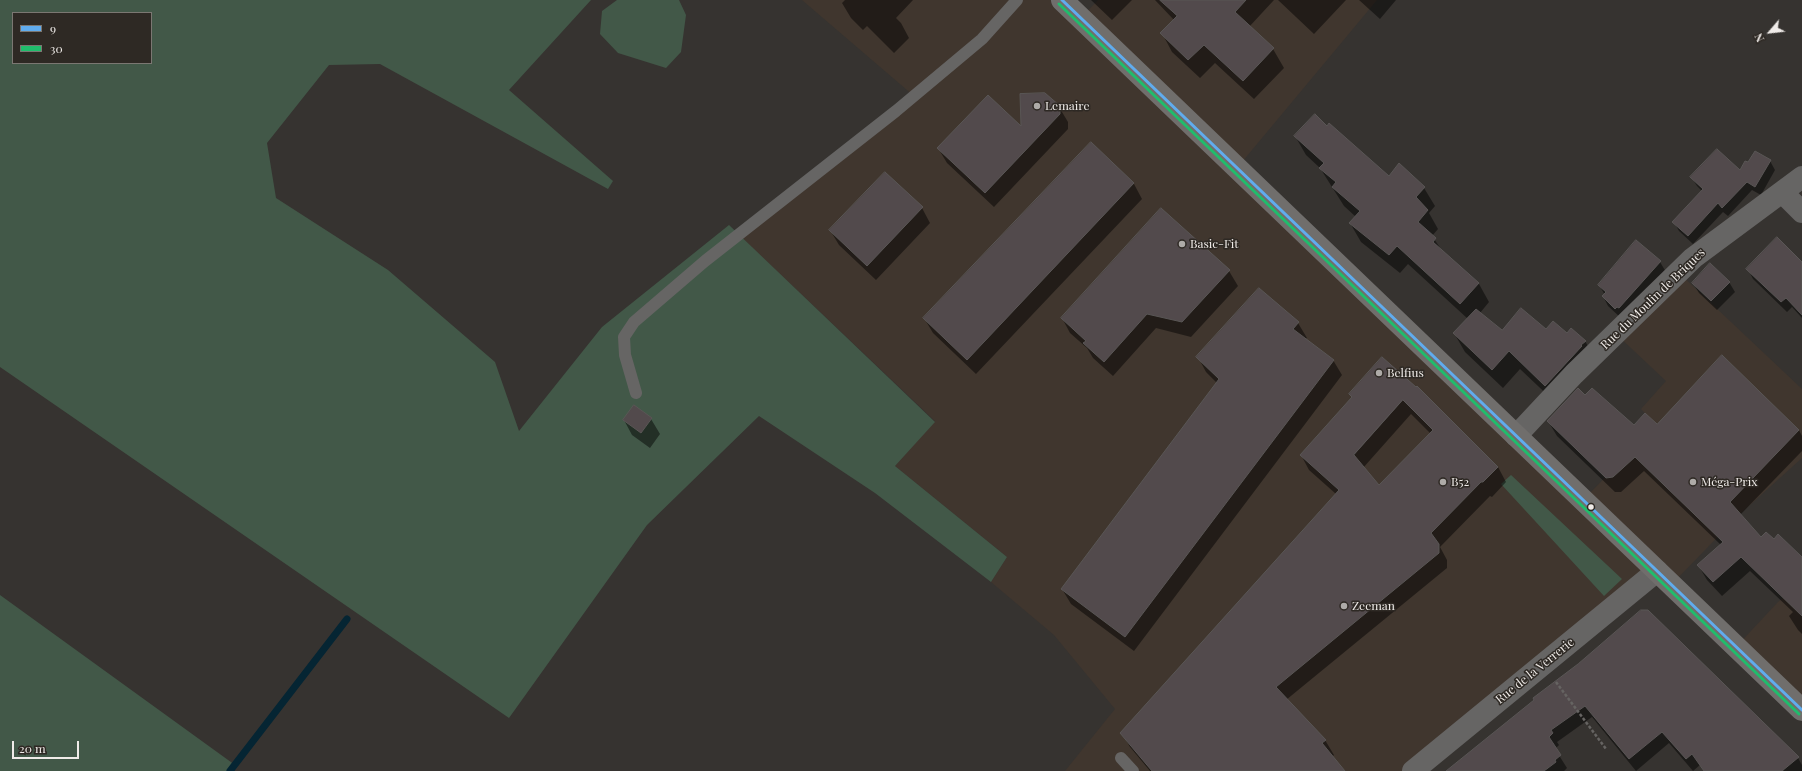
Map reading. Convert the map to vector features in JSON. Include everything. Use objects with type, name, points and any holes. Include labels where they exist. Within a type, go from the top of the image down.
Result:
[{"type":"main road","points":[[1062,0],[1802,710]]},
{"type":"street","name":"Rue du Moulin de Briques","points":[[1516,436],[1574,374],[1693,258],[1802,177]]},
{"type":"street","points":[[1782,192],[1802,212]]},
{"type":"street","name":"Rue de la Verrerie","points":[[1414,771],[1657,571]]},
{"type":"lane","points":[[636,393],[625,355],[624,337],[634,322],[738,234],[890,115],[982,39],[1017,0]]},
{"type":"lane","points":[[1121,758],[1133,771]]},
{"type":"path","points":[[1543,664],[1606,749]]},
{"type":"shaded area","points":[[802,0],[1062,0],[1081,18],[1098,0],[1377,0],[1237,168],[1583,500],[1657,425],[1641,409],[1666,381],[1615,333],[1678,272],[1802,389],[1802,458],[1740,514],[1671,585],[1657,571],[1414,771],[1065,771],[1115,709],[1054,635],[991,582],[1007,557],[895,466],[935,421],[738,234],[914,96]]},
{"type":"shaded area","points":[[1802,583],[1802,696],[1736,647],[1778,602]]},
{"type":"green space","points":[[0,0],[591,0],[509,90],[613,181],[608,189],[380,64],[329,65],[267,143],[276,198],[388,270],[495,362],[519,431],[602,327],[729,225],[935,422],[895,466],[1007,557],[991,582],[875,493],[759,416],[647,525],[509,718],[0,367]]},
{"type":"green space","points":[[617,0],[679,0],[686,15],[681,52],[666,68],[618,53],[600,34],[602,11]]},
{"type":"green space","points":[[1511,475],[1622,579],[1604,596],[1501,484]]},
{"type":"green space","points":[[0,595],[235,765],[230,771],[0,771]]},
{"type":"building","points":[[1160,0],[1246,0],[1235,12],[1274,48],[1243,81],[1204,45],[1188,60],[1160,33],[1177,16]]},
{"type":"building","points":[[1045,93],[1060,106],[1060,114],[985,193],[937,148],[988,95],[1021,126],[1020,94]]},
{"type":"building","points":[[1315,114],[1327,126],[1329,123],[1389,176],[1399,163],[1425,187],[1416,197],[1428,210],[1418,222],[1436,238],[1433,242],[1479,283],[1460,304],[1397,246],[1389,255],[1349,223],[1360,211],[1332,187],[1336,182],[1319,168],[1324,163],[1294,136]]},
{"type":"building","points":[[1091,142],[1134,183],[967,360],[923,318]]},
{"type":"building","points":[[1717,149],[1740,170],[1745,161],[1748,162],[1755,151],[1771,160],[1755,187],[1747,182],[1722,208],[1718,203],[1688,236],[1672,222],[1703,189],[1690,177]]},
{"type":"building","points":[[885,172],[923,207],[867,266],[829,230]]},
{"type":"building","points":[[1161,208],[1230,270],[1182,322],[1147,314],[1104,362],[1083,343],[1086,341],[1061,318]]},
{"type":"building","points":[[1777,237],[1802,262],[1802,315],[1786,298],[1781,302],[1746,269]]},
{"type":"building","points":[[1636,240],[1661,261],[1619,308],[1617,307],[1615,309],[1602,296],[1606,292],[1598,285]]},
{"type":"building","points":[[1710,263],[1730,282],[1711,301],[1692,283]]},
{"type":"building","points":[[1259,288],[1299,322],[1293,329],[1334,360],[1125,637],[1061,589],[1219,379],[1196,357]]},
{"type":"building","points":[[1521,308],[1546,329],[1553,321],[1567,333],[1571,328],[1586,341],[1545,386],[1509,351],[1492,370],[1453,333],[1476,309],[1502,330]]},
{"type":"building","points":[[1722,355],[1799,430],[1730,502],[1761,537],[1766,532],[1774,539],[1778,534],[1802,557],[1802,616],[1741,557],[1713,582],[1697,565],[1723,542],[1635,457],[1613,477],[1606,478],[1547,421],[1578,388],[1585,395],[1592,388],[1634,425],[1645,413],[1657,424]]},
{"type":"building","points":[[1382,357],[1416,387],[1417,386],[1498,467],[1483,482],[1481,482],[1431,533],[1439,544],[1439,553],[1276,687],[1326,740],[1322,743],[1345,771],[1152,771],[1120,733],[1339,490],[1300,455],[1352,397],[1349,394]],"holes":[[[1403,400],[1433,430],[1379,485],[1354,455]]]},
{"type":"building","points":[[634,405],[652,418],[641,433],[623,420]]},
{"type":"building","points":[[1641,610],[1648,610],[1799,757],[1782,771],[1704,771],[1692,754],[1686,759],[1662,732],[1629,759],[1585,706],[1551,730],[1553,733],[1549,737],[1561,755],[1555,760],[1556,762],[1544,771],[1446,771],[1534,700],[1533,698],[1578,664]]},
{"type":"waterway","points":[[230,771],[347,619]]},
{"type":"transit line","name":"9","points":[[1062,0],[1802,710]]},
{"type":"transit line","name":"30","points":[[1059,4],[1799,714]]},
{"type":"place","name":"Lemaire","points":[[1037,106]]},
{"type":"place","name":"Basic-Fit","points":[[1182,244]]},
{"type":"place","name":"Belfius","points":[[1379,373]]},
{"type":"place","name":"B52","points":[[1443,482]]},
{"type":"place","name":"Méga-Prix","points":[[1693,482]]},
{"type":"place","name":"Zeeman","points":[[1344,606]]}]
